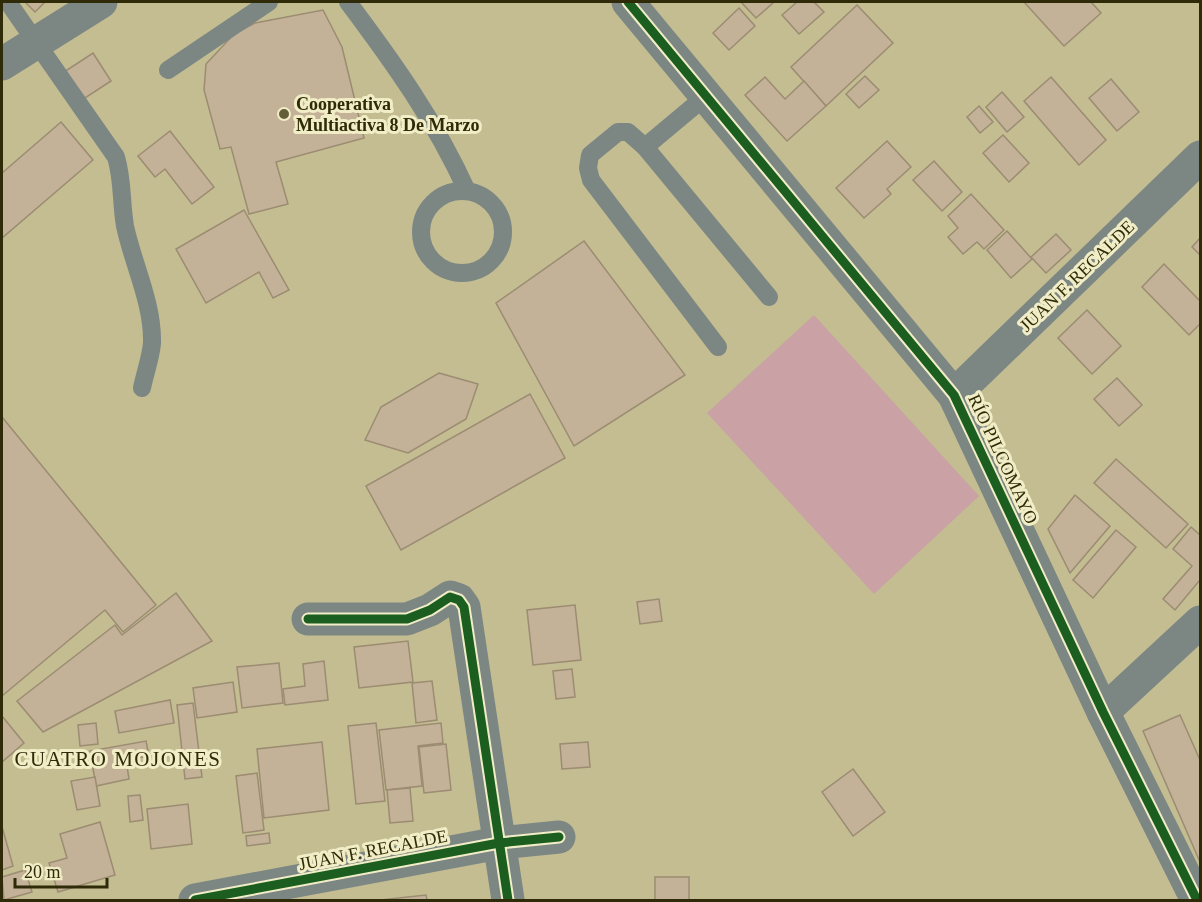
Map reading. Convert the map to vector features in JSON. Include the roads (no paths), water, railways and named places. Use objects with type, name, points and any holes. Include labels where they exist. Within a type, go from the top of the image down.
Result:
[{"type":"street","points":[[2,64],[101,2]]},
{"type":"street","name":"RÍO PILCOMAYO","points":[[628,2],[954,394],[1103,712],[1197,900]]},
{"type":"street","name":"JUAN F. RECALDE","points":[[954,394],[1200,157]]},
{"type":"street","points":[[308,619],[406,619],[430,610],[450,597],[459,600],[464,607],[508,900]]},
{"type":"street","points":[[1103,712],[1200,622]]},
{"type":"street","name":"JUAN F. RECALDE","points":[[195,900],[499,843],[559,837]]},
{"type":"lane","points":[[8,2],[116,158],[122,176],[125,222],[132,259],[146,301],[152,343],[142,388]]},
{"type":"lane","points":[[168,70],[269,2]]},
{"type":"lane","points":[[348,2],[389,56],[447,148],[466,191]]},
{"type":"lane","points":[[645,147],[706,96]]},
{"type":"lane","points":[[718,347],[591,180],[588,168],[590,155],[618,132],[628,132],[645,147],[769,297]]},
{"type":"lane","points":[[466,191],[480,195],[492,203],[499,215],[503,230],[501,244],[495,257],[485,266],[472,272],[457,273],[444,269],[432,261],[424,249],[421,235],[422,221],[429,207],[439,198],[452,192],[466,191]]},
{"type":"place","name":"Cooperativa Multiactiva 8 De Marzo","points":[[284,114]]},
{"type":"district","name":"CUATRO MOJONES","points":[[118,759]]}]
